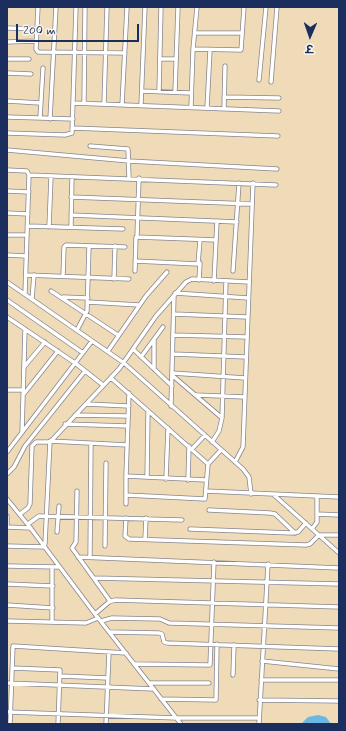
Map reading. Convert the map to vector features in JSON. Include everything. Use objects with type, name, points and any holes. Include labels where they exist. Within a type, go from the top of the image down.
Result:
[{"type":"street","points":[[34,7],[38,7],[36,51],[125,53]]},
{"type":"street","points":[[50,118],[56,7]]},
{"type":"street","points":[[7,133],[69,134],[72,128],[73,119],[76,7]]},
{"type":"street","points":[[84,103],[86,7]]},
{"type":"street","points":[[104,104],[107,7]]},
{"type":"street","points":[[122,105],[127,7]]},
{"type":"street","points":[[141,105],[145,7]]},
{"type":"street","points":[[159,92],[161,7]]},
{"type":"street","points":[[175,92],[178,7]]},
{"type":"street","points":[[191,107],[193,49],[197,7]]},
{"type":"street","points":[[193,49],[241,50],[244,7]]},
{"type":"street","points":[[259,80],[266,7]]},
{"type":"street","points":[[271,82],[277,7]]},
{"type":"street","points":[[7,28],[37,29]]},
{"type":"street","points":[[195,33],[242,33]]},
{"type":"street","points":[[7,42],[36,41]]},
{"type":"street","points":[[207,108],[210,50]]},
{"type":"street","points":[[7,59],[29,59]]},
{"type":"street","points":[[160,59],[176,59]]},
{"type":"street","points":[[224,109],[225,66]]},
{"type":"street","points":[[40,118],[43,68]]},
{"type":"street","points":[[7,73],[31,74]]},
{"type":"street","points":[[142,91],[191,93]]},
{"type":"street","points":[[224,97],[279,98]]},
{"type":"street","points":[[7,101],[40,103]]},
{"type":"street","points":[[73,103],[279,111]]},
{"type":"street","points":[[7,117],[73,119]]},
{"type":"street","points":[[72,128],[278,136]]},
{"type":"street","points":[[90,146],[126,148],[129,150],[129,178]]},
{"type":"street","points":[[7,150],[129,161],[276,169]]},
{"type":"street","points":[[7,170],[27,171],[29,175],[25,294]]},
{"type":"street","points":[[29,175],[51,177],[139,178],[276,185]]},
{"type":"street","points":[[49,226],[51,177]]},
{"type":"street","points":[[71,228],[72,177]]},
{"type":"street","points":[[135,271],[134,240],[137,237],[139,178]]},
{"type":"street","points":[[233,271],[239,183]]},
{"type":"street","points":[[235,462],[243,447],[253,183]]},
{"type":"street","points":[[7,191],[29,192]]},
{"type":"street","points":[[72,197],[252,204]]},
{"type":"street","points":[[7,213],[28,214]]},
{"type":"street","points":[[71,215],[237,222]]},
{"type":"street","points":[[214,281],[217,221]]},
{"type":"street","points":[[28,226],[123,230]]},
{"type":"street","points":[[7,235],[27,236]]},
{"type":"street","points":[[137,237],[216,240]]},
{"type":"street","points":[[199,280],[200,240]]},
{"type":"street","points":[[63,276],[65,246],[125,247]]},
{"type":"street","points":[[77,330],[87,314],[89,246]]},
{"type":"street","points":[[114,279],[115,246]]},
{"type":"street","points":[[7,255],[26,256]]},
{"type":"street","points":[[135,261],[200,263]]},
{"type":"street","points":[[108,351],[139,305],[167,272]]},
{"type":"street","points":[[26,275],[129,279]]},
{"type":"street","points":[[32,299],[34,275]]},
{"type":"street","points":[[45,546],[50,441],[124,363],[174,294],[188,280],[249,282]]},
{"type":"street","points":[[212,442],[219,431],[222,418],[221,396],[224,297],[226,281]]},
{"type":"street","points":[[7,282],[124,363],[235,462],[248,477],[252,494]]},
{"type":"street","points":[[51,291],[118,335]]},
{"type":"street","points":[[174,294],[248,298]]},
{"type":"street","points":[[172,406],[174,294]]},
{"type":"street","points":[[61,297],[139,305]]},
{"type":"street","points":[[7,300],[83,353]]},
{"type":"street","points":[[174,314],[248,317]]},
{"type":"street","points":[[7,317],[75,363],[103,385]]},
{"type":"street","points":[[141,357],[163,327]]},
{"type":"street","points":[[22,432],[25,329]]},
{"type":"street","points":[[173,335],[246,338]]},
{"type":"street","points":[[154,339],[154,369]]},
{"type":"street","points":[[7,452],[92,341]]},
{"type":"street","points":[[23,368],[45,342]]},
{"type":"street","points":[[133,349],[172,386]]},
{"type":"street","points":[[23,396],[58,351]]},
{"type":"street","points":[[173,354],[246,357]]},
{"type":"street","points":[[7,474],[14,467],[25,446],[85,371]]},
{"type":"street","points":[[173,374],[245,378]]},
{"type":"street","points":[[173,374],[222,418]]},
{"type":"street","points":[[111,378],[208,464]]},
{"type":"street","points":[[7,390],[23,390]]},
{"type":"street","points":[[126,504],[129,393]]},
{"type":"street","points":[[196,395],[245,397]]},
{"type":"street","points":[[86,404],[129,406]]},
{"type":"street","points":[[147,477],[148,411]]},
{"type":"street","points":[[75,415],[128,416]]},
{"type":"street","points":[[65,424],[128,426]]},
{"type":"street","points":[[166,479],[168,428]]},
{"type":"street","points":[[188,480],[190,448],[205,436]]},
{"type":"street","points":[[20,514],[28,508],[30,504],[31,447],[36,442],[50,441],[127,445]]},
{"type":"street","points":[[90,557],[91,444]]},
{"type":"street","points":[[126,495],[204,500],[206,498],[208,464],[221,450]]},
{"type":"street","points":[[105,546],[106,464]]},
{"type":"street","points":[[126,476],[206,480]]},
{"type":"street","points":[[77,491],[76,544],[72,548],[110,601]]},
{"type":"street","points":[[206,491],[339,497]]},
{"type":"street","points":[[274,495],[339,553]]},
{"type":"street","points":[[312,529],[316,524],[317,496]]},
{"type":"street","points":[[7,499],[32,528],[59,567],[181,724]]},
{"type":"street","points":[[57,532],[59,506]]},
{"type":"street","points":[[209,510],[273,513],[296,533]]},
{"type":"street","points":[[317,514],[339,515]]},
{"type":"street","points":[[7,516],[7,528],[32,528]]},
{"type":"street","points":[[28,524],[37,516],[91,516],[182,520]]},
{"type":"street","points":[[126,518],[126,537],[145,539],[306,545],[310,544],[319,535],[339,535]]},
{"type":"street","points":[[145,539],[146,518]]},
{"type":"street","points":[[190,529],[296,533],[306,523]]},
{"type":"street","points":[[7,546],[45,546]]},
{"type":"street","points":[[334,548],[339,548]]},
{"type":"street","points":[[78,557],[339,568]]},
{"type":"street","points":[[135,664],[210,666],[214,562]]},
{"type":"street","points":[[259,724],[259,700],[264,647],[263,626],[268,564]]},
{"type":"street","points":[[7,566],[59,567]]},
{"type":"street","points":[[52,568],[52,622]]},
{"type":"street","points":[[94,578],[266,584],[339,584]]},
{"type":"street","points":[[7,584],[52,586]]},
{"type":"street","points":[[95,614],[110,601],[212,602],[265,606],[339,607]]},
{"type":"street","points":[[7,605],[53,608]]},
{"type":"street","points":[[7,621],[86,623],[100,619],[112,618],[160,618],[169,623],[339,628]]},
{"type":"street","points":[[110,632],[159,633],[162,634],[163,641],[165,643],[339,649]]},
{"type":"street","points":[[162,699],[216,700],[217,644]]},
{"type":"street","points":[[233,675],[234,645]]},
{"type":"street","points":[[10,724],[9,683],[12,668],[12,647],[126,653]]},
{"type":"street","points":[[106,724],[109,652]]},
{"type":"street","points":[[7,657],[12,657]]},
{"type":"street","points":[[262,661],[339,669]]},
{"type":"street","points":[[12,668],[59,670],[60,685],[58,724]]},
{"type":"street","points":[[60,676],[108,678]]},
{"type":"street","points":[[261,680],[339,680]]},
{"type":"street","points":[[9,683],[154,689]]},
{"type":"street","points":[[150,683],[209,683]]},
{"type":"street","points":[[259,700],[339,701]]},
{"type":"street","points":[[9,712],[177,718],[259,718]]},
{"type":"water","points":[[318,715],[326,717],[331,724],[301,724],[308,717]]}]
